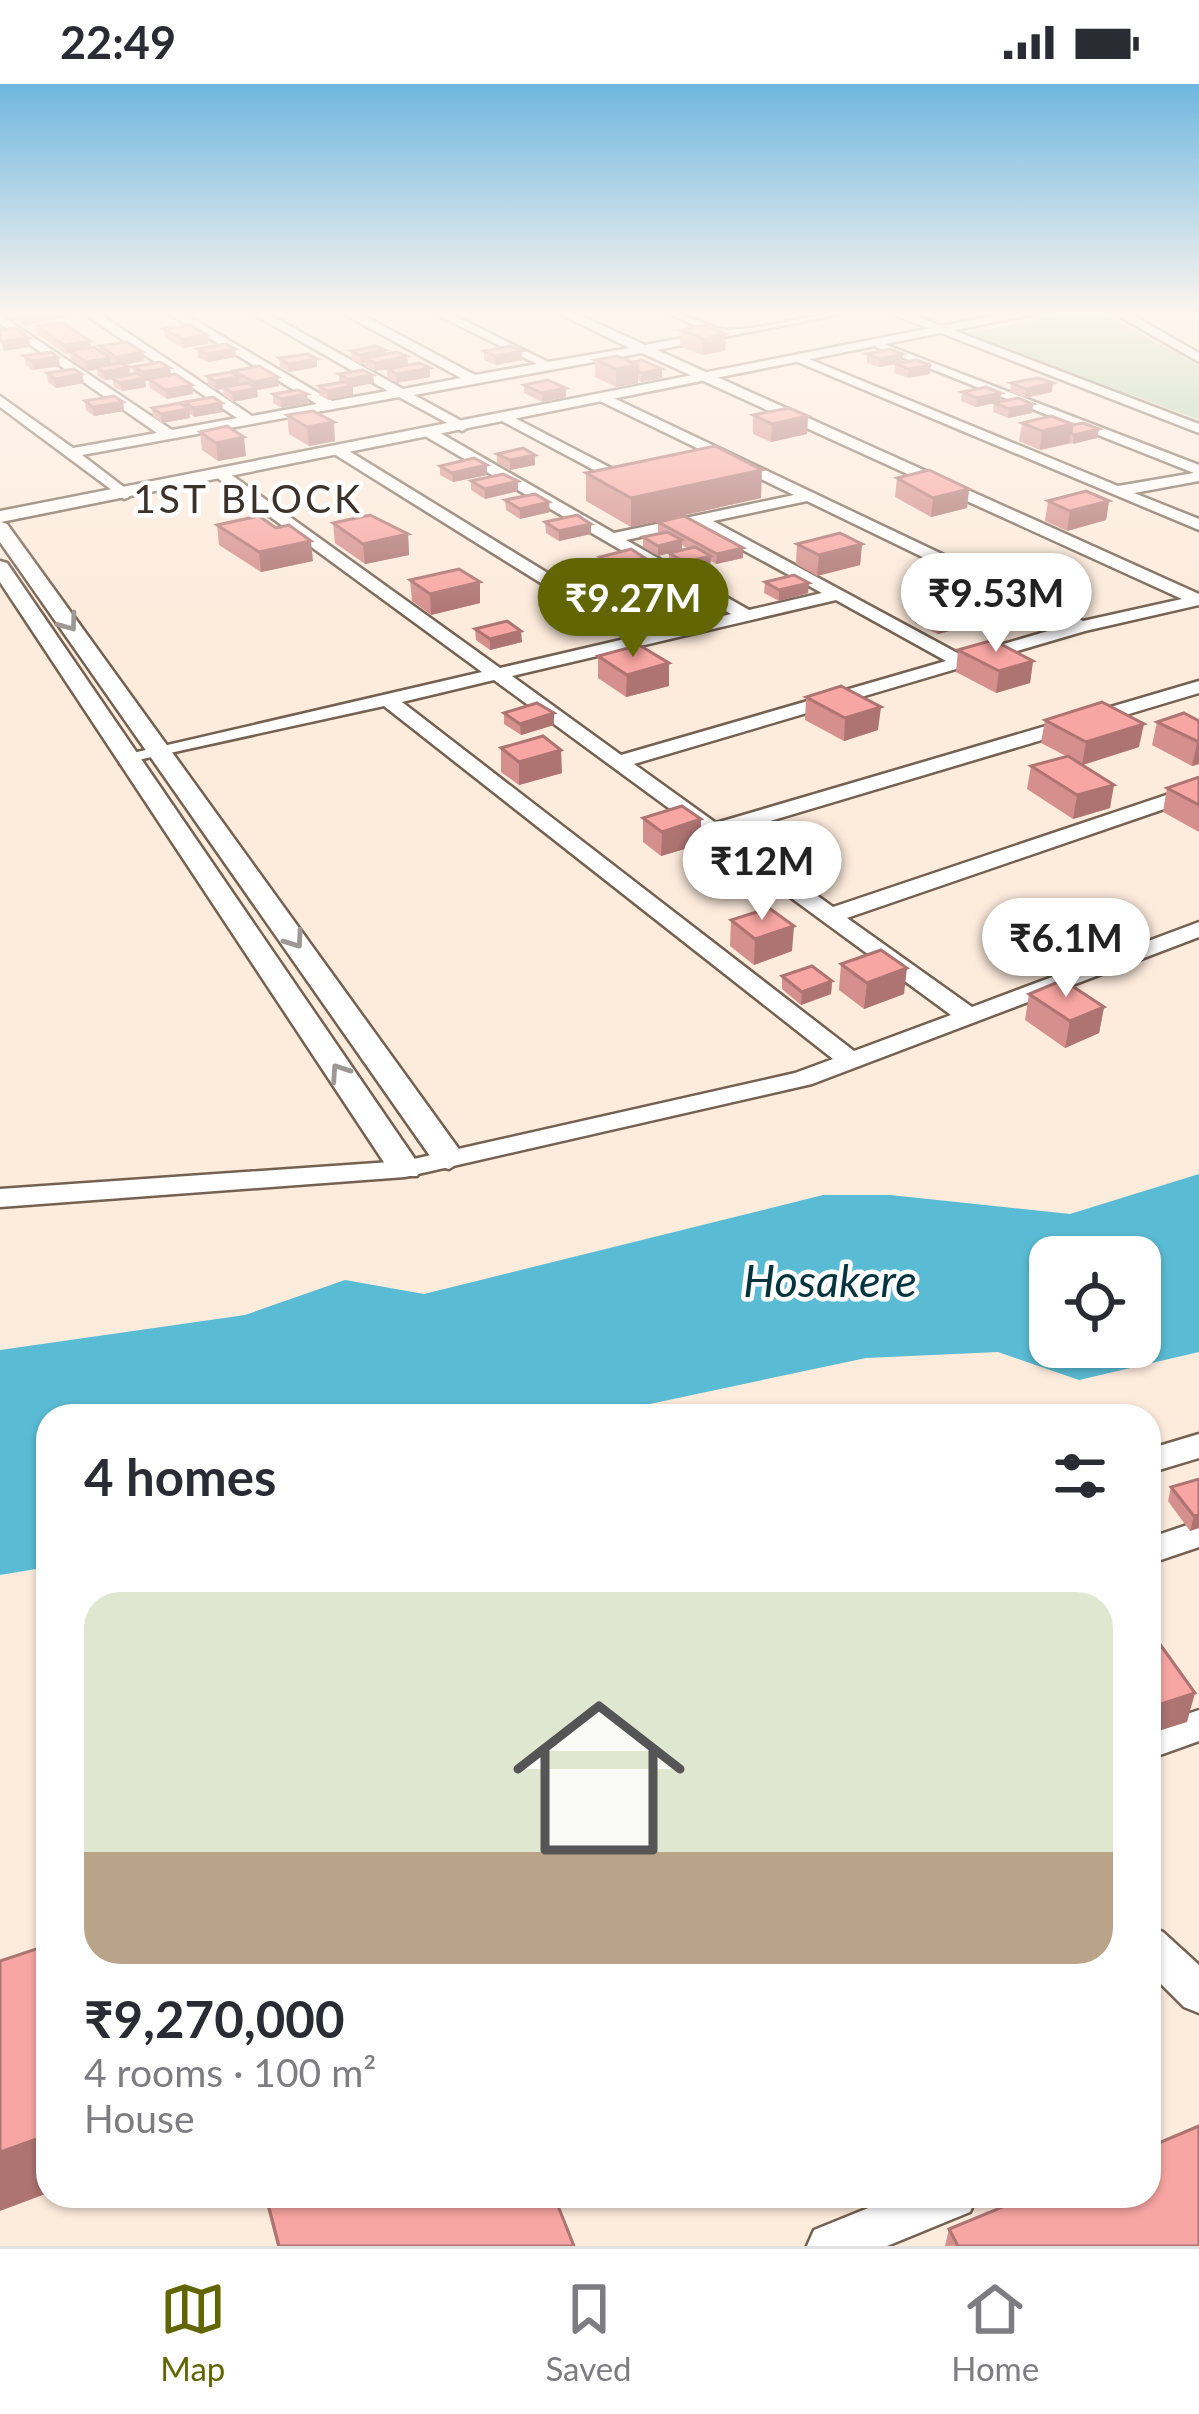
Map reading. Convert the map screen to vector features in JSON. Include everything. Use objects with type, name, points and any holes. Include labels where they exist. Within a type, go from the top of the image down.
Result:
[{"type":"street","points":[[21,416],[124,494]]},
{"type":"street","points":[[141,416],[169,435]]},
{"type":"street","points":[[243,416],[249,420]]},
{"type":"street","points":[[70,452],[273,416]]},
{"type":"street","points":[[442,416],[462,427]]},
{"type":"street","points":[[0,517],[517,416]]},
{"type":"street","points":[[642,416],[1081,627]]},
{"type":"street","points":[[791,416],[1199,600]]},
{"type":"street","points":[[935,416],[1199,525]]},
{"type":"street","points":[[1058,416],[1199,473]]},
{"type":"street","points":[[1164,416],[1199,429]]},
{"type":"street","points":[[507,418],[631,484]]},
{"type":"street","points":[[430,433],[746,616]]},
{"type":"street","points":[[339,451],[644,640]]},
{"type":"street","points":[[716,466],[737,462]]},
{"type":"street","points":[[1117,491],[1199,473]]},
{"type":"street","points":[[221,474],[970,1017]]},
{"type":"street","points":[[610,488],[652,479]]},
{"type":"street","points":[[548,501],[568,496]]},
{"type":"street","points":[[611,538],[809,496]]},
{"type":"street","points":[[698,520],[960,661]]},
{"type":"street","points":[[0,528],[449,1159]]},
{"type":"street","points":[[0,567],[405,1169]]},
{"type":"street","points":[[127,760],[837,595]]},
{"type":"street","points":[[618,762],[1081,627],[1199,600]]},
{"type":"street","points":[[712,831],[1199,686]]},
{"type":"street","points":[[388,700],[851,1061]]},
{"type":"street","points":[[830,916],[1199,790]]},
{"type":"street","points":[[0,1198],[405,1169],[803,1079],[1199,928]]},
{"type":"street","points":[[1161,1457],[1199,1446]]},
{"type":"street","points":[[1161,1547],[1199,1534]]},
{"type":"street","points":[[1161,1739],[1199,1725]]},
{"type":"street","points":[[830,2246],[924,2208]]},
{"type":"water","name":"Hosakere","points":[[1199,1174],[1199,1352],[1161,1361],[1161,1236],[1029,1236],[1029,1363],[998,1352],[866,1358],[649,1404],[36,1404],[36,1569],[0,1575],[0,1350],[245,1315],[345,1280],[424,1294],[823,1195],[890,1195],[1070,1214]]},
{"type":"water","name":"Hosakere","points":[[1044,1368],[1130,1368],[1079,1380]]},
{"type":"building","points":[[288,416],[322,416],[334,422],[307,427]]},
{"type":"building","points":[[755,416],[808,416],[772,424]]},
{"type":"building","points":[[1051,416],[1072,424],[1042,431],[1022,423]]},
{"type":"building","points":[[1072,425],[1099,429],[1071,433]]},
{"type":"building","points":[[227,426],[244,437],[216,443],[200,432]]},
{"type":"building","points":[[715,446],[762,470],[631,498],[586,473]]},
{"type":"building","points":[[523,448],[535,455],[510,460],[497,454]]},
{"type":"building","points":[[474,458],[487,465],[452,473],[440,466]]},
{"type":"building","points":[[929,470],[969,489],[933,498],[897,478]]},
{"type":"building","points":[[503,474],[518,481],[485,489],[471,481]]},
{"type":"building","points":[[1086,491],[1109,501],[1070,511],[1048,501]]},
{"type":"building","points":[[535,494],[549,502],[520,509],[505,500]]},
{"type":"building","points":[[370,515],[408,534],[363,544],[333,523]]},
{"type":"building","points":[[577,515],[591,524],[559,531],[545,522]]},
{"type":"building","points":[[259,516],[276,528],[289,525],[311,541],[259,552],[217,525]]},
{"type":"building","points":[[684,516],[743,548],[717,554],[658,522]]},
{"type":"building","points":[[667,532],[682,540],[658,546],[643,537]]},
{"type":"building","points":[[840,533],[862,544],[819,555],[797,544]]},
{"type":"building","points":[[695,547],[711,556],[685,562],[669,553]]},
{"type":"building","points":[[631,549],[645,558],[614,565],[600,557]]},
{"type":"building","points":[[459,569],[480,582],[430,594],[410,580]]},
{"type":"building","points":[[972,570],[995,581],[958,590],[935,579]]},
{"type":"building","points":[[794,575],[809,583],[779,590],[765,582]]},
{"type":"building","points":[[958,590],[981,602],[940,613],[917,601]]},
{"type":"building","points":[[507,621],[521,631],[490,639],[475,629]]},
{"type":"building","points":[[993,640],[1033,661],[999,671],[958,650]]},
{"type":"building","points":[[639,645],[669,663],[627,675],[598,656]]},
{"type":"building","points":[[841,686],[881,707],[845,718],[806,697]]},
{"type":"building","points":[[1102,702],[1144,724],[1086,742],[1045,720]]},
{"type":"building","points":[[537,703],[554,713],[520,724],[504,713]]},
{"type":"building","points":[[1184,713],[1199,721],[1199,742],[1157,722]]},
{"type":"building","points":[[543,736],[561,750],[519,762],[501,748]]},
{"type":"building","points":[[1068,756],[1114,785],[1077,795],[1031,766]]},
{"type":"building","points":[[1199,777],[1199,805],[1167,788]]},
{"type":"building","points":[[682,806],[701,819],[662,832],[643,818]]},
{"type":"building","points":[[769,908],[794,926],[755,939],[731,920]]},
{"type":"building","points":[[881,950],[907,968],[867,983],[841,964]]},
{"type":"building","points":[[812,966],[832,981],[802,992],[782,976]]},
{"type":"building","points":[[1063,980],[1104,1007],[1070,1021],[1029,994]]},
{"type":"building","points":[[1199,1479],[1199,1515],[1194,1516],[1171,1487]]},
{"type":"building","points":[[1161,1646],[1195,1693],[1161,1704]]},
{"type":"building","points":[[36,1949],[36,2139],[0,2152],[0,1961]]},
{"type":"building","points":[[1199,2126],[1199,2246],[958,2246],[949,2229],[1000,2208],[1161,2208],[1161,2142]]},
{"type":"building","points":[[269,2208],[559,2208],[574,2246],[279,2246]]},
{"type":"district","name":"1ST BLOCK","points":[[248,498]]}]
